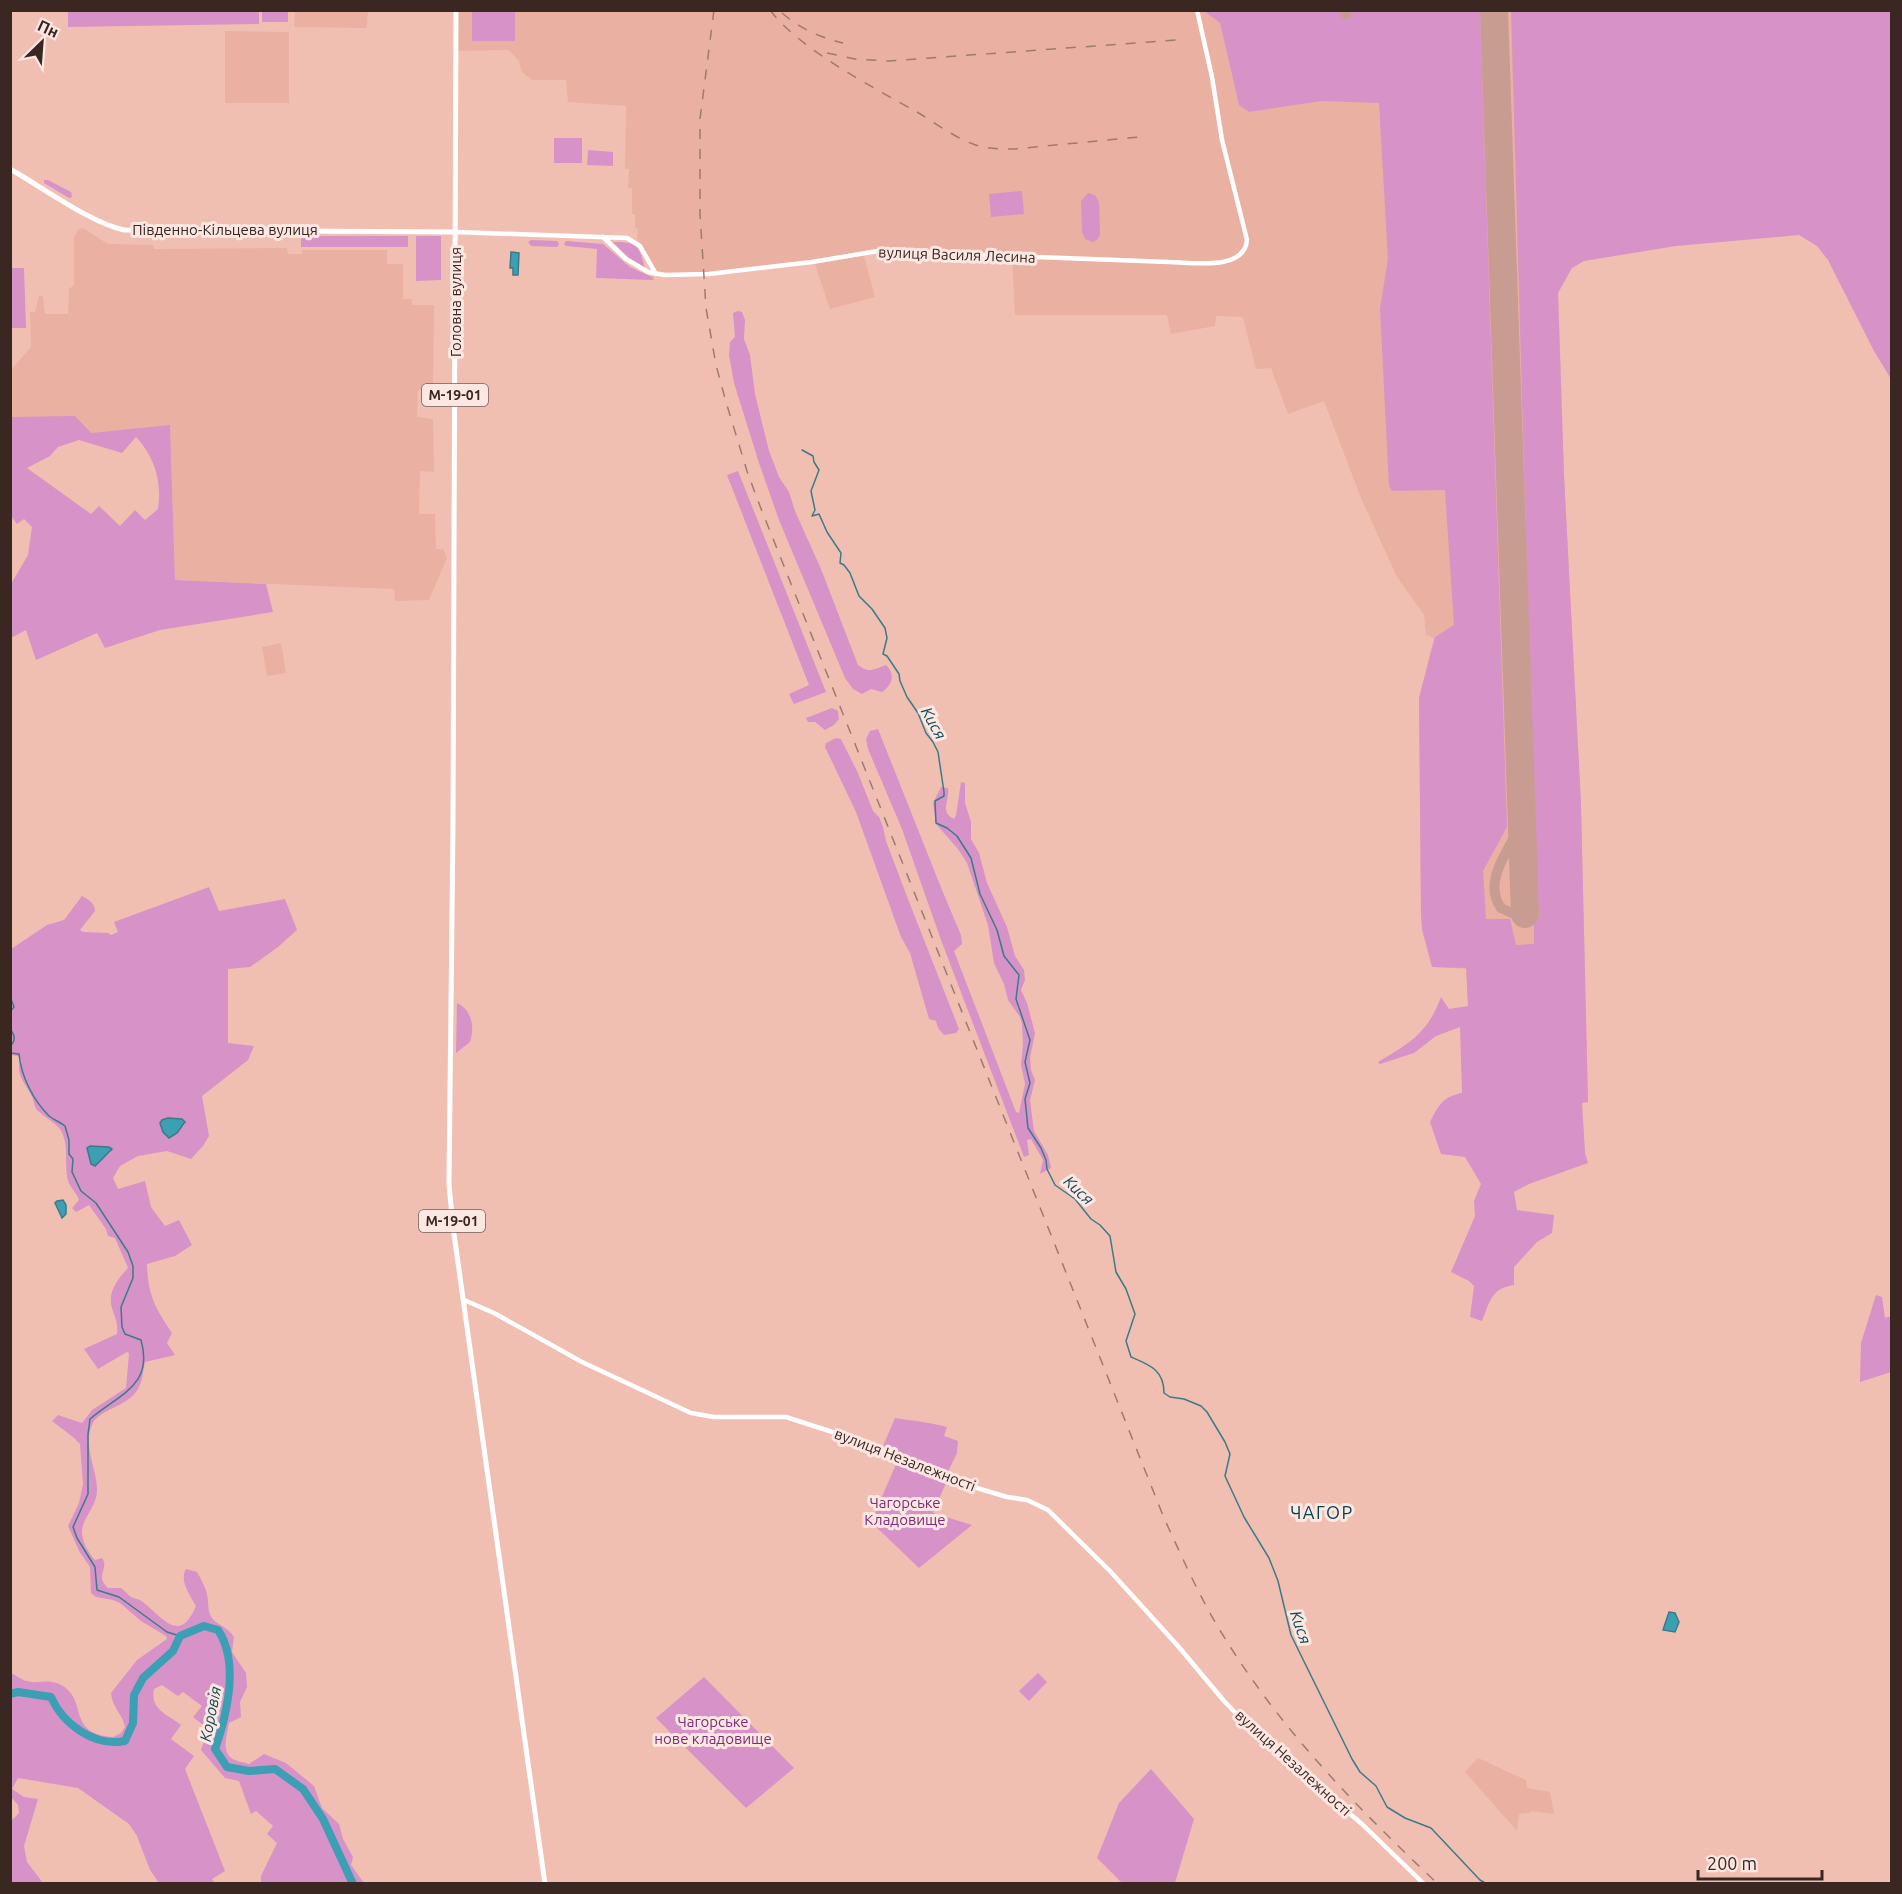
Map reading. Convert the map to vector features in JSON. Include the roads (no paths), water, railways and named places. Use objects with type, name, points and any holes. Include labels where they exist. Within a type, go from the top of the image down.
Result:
[{"type":"main road","name":"Головна вулиця","points":[[456,10],[449,1174],[453,1227],[464,1300]]},
{"type":"main road","name":"Південно-Кільцева вулиця","points":[[10,170],[113,228],[124,230],[456,232]]},
{"type":"main road","name":"М-19-01","points":[[464,1300],[545,1884]]},
{"type":"street","name":"вулиця Василя Лесина","points":[[603,237],[626,259],[656,274],[708,274],[812,262],[878,251],[1213,263],[1238,258],[1246,248],[1247,240],[1222,140],[1212,77],[1197,10]]},
{"type":"street","points":[[456,232],[627,238],[638,244],[656,274]]},
{"type":"street","name":"вулиця Незалежності","points":[[464,1300],[494,1313],[582,1362],[691,1413],[714,1417],[786,1417],[854,1439],[947,1479],[1007,1497],[1027,1500],[1048,1510],[1117,1579],[1224,1701],[1260,1738],[1362,1824],[1424,1884]]},
{"type":"water","points":[[511,252],[519,253],[518,275],[513,275],[513,268],[510,268]]},
{"type":"water","points":[[168,1118],[182,1119],[185,1122],[177,1133],[169,1138],[163,1132],[160,1123]]},
{"type":"water","points":[[90,1146],[112,1149],[95,1166],[91,1164],[87,1148]]},
{"type":"water","points":[[63,1200],[66,1205],[66,1214],[62,1218],[55,1203]]},
{"type":"water","points":[[1669,1612],[1675,1613],[1679,1622],[1675,1632],[1663,1630]]},
{"type":"waterway","name":"Кися","points":[[802,450],[813,456],[819,470],[811,491],[815,510],[812,516],[819,514],[827,532],[841,553],[840,563],[850,573],[859,596],[872,609],[885,628],[887,638],[883,654],[887,656],[899,674],[907,697],[938,752],[944,796],[935,801],[936,823],[957,836],[971,858],[980,894],[997,930],[1004,956],[1019,975],[1016,999],[1030,1040],[1025,1062],[1030,1083],[1025,1099],[1028,1128],[1041,1148],[1047,1169],[1055,1185],[1075,1199],[1091,1219],[1110,1236],[1116,1272],[1126,1289],[1135,1314],[1126,1341],[1131,1357],[1155,1369],[1162,1379],[1164,1393],[1201,1406],[1225,1442],[1230,1454],[1225,1476],[1244,1517],[1269,1558],[1278,1581],[1291,1635],[1360,1772],[1376,1786],[1387,1807],[1405,1818],[1431,1828],[1480,1880],[1487,1884]]},
{"type":"waterway","points":[[10,996],[14,1007],[10,1012]]},
{"type":"waterway","points":[[10,1029],[14,1038],[10,1046]]},
{"type":"waterway","points":[[10,1053],[19,1054],[25,1079],[38,1103],[49,1116],[65,1126],[69,1140],[69,1154],[73,1159],[72,1172],[81,1191],[96,1203],[128,1252],[133,1266],[133,1278],[121,1307],[122,1327],[125,1334],[141,1340],[144,1356],[143,1368],[131,1387],[90,1419],[88,1494],[73,1527],[95,1567],[97,1590],[119,1597],[167,1632],[180,1636]]},
{"type":"waterway","name":"Коровія","points":[[10,1694],[18,1692],[51,1697],[63,1716],[91,1737],[113,1742],[125,1741],[133,1723],[134,1695],[143,1678],[173,1651],[180,1636],[204,1626],[218,1630],[225,1643],[230,1673],[227,1705],[215,1749],[227,1767],[249,1771],[275,1769],[303,1789],[323,1819],[353,1884]]},
{"type":"railway","points":[[714,10],[700,119],[700,214],[706,308],[716,365],[758,501],[1164,1518],[1191,1576],[1221,1632],[1244,1668],[1294,1734],[1349,1796],[1438,1884]]},
{"type":"railway","points":[[770,10],[799,39],[838,67],[973,144],[988,148],[1014,149],[1139,137]]},
{"type":"railway","points":[[782,13],[811,32],[843,43]]},
{"type":"railway","points":[[827,53],[855,59],[888,61],[1177,40]]},
{"type":"district","name":"ЧАГОР","points":[[1322,1513]]},
{"type":"park label","name":"Чагорське Кладовище","points":[[905,1512]]},
{"type":"park label","name":"Чагорське нове кладовище","points":[[713,1730]]}]
